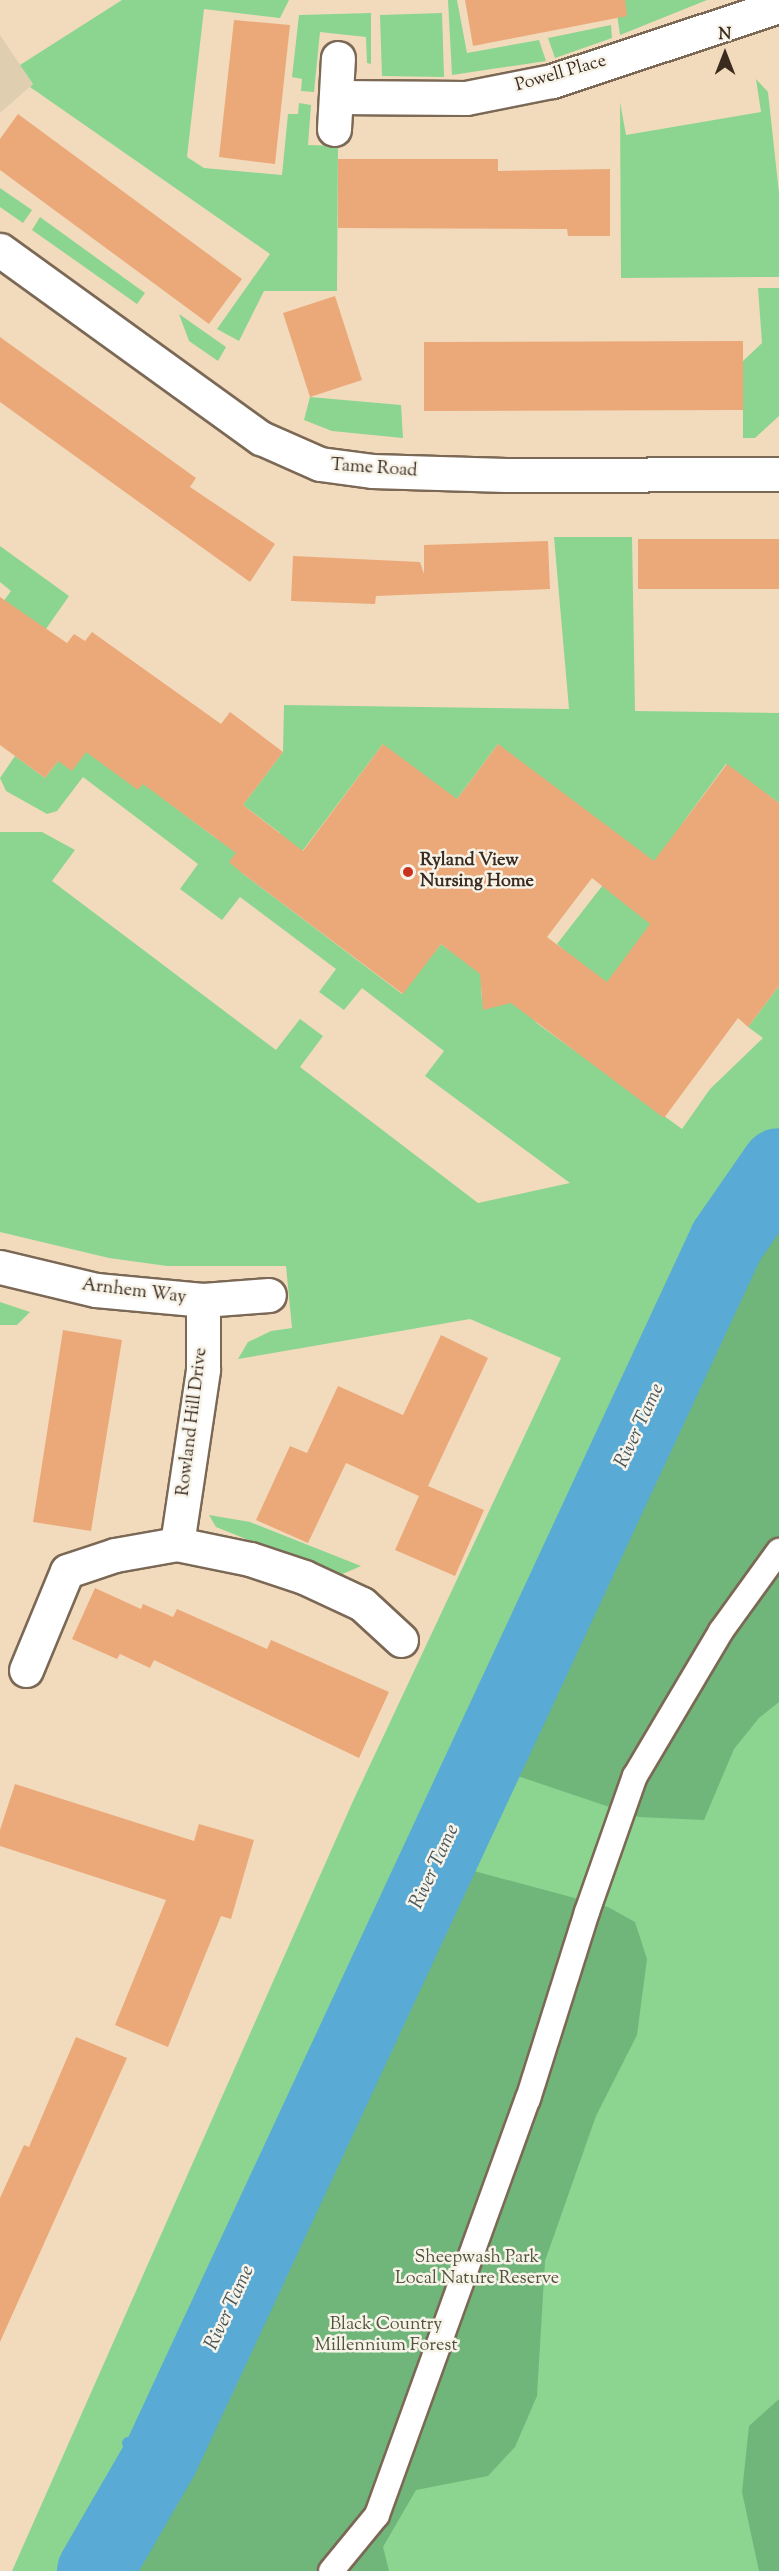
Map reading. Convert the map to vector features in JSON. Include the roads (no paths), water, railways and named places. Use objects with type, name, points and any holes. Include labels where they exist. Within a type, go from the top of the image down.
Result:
[{"type":"street","name":"Powell Place","points":[[336,97],[466,98],[552,81],[779,6]]},
{"type":"street","points":[[334,129],[338,58]]},
{"type":"street","name":"Tame Road","points":[[0,250],[261,438],[320,464],[372,471],[506,475],[779,474]]},
{"type":"street","name":"Arnhem Way","points":[[0,1267],[96,1290],[203,1300],[269,1295]]},
{"type":"street","name":"Rowland Hill Drive","points":[[177,1544],[204,1369],[203,1300]]},
{"type":"street","points":[[26,1670],[67,1571],[115,1555],[177,1544],[250,1559],[304,1577],[362,1604],[401,1640]]},
{"type":"lane","points":[[331,2571],[377,2515],[528,2099],[586,1912],[635,1776],[721,1630],[779,1551]]},
{"type":"waterway","name":"River Tame","points":[[95,2571],[161,2457],[727,1241],[779,1166]]},
{"type":"waterway","points":[[128,2443],[161,2457]]},
{"type":"place","name":"Ryland View Nursing Home","points":[[408,872]]},
{"type":"park label","name":"Sheepwash Park Local Nature Reserve","points":[[477,2269]]},
{"type":"park label","name":"Black Country Millennium Forest","points":[[386,2336]]}]
